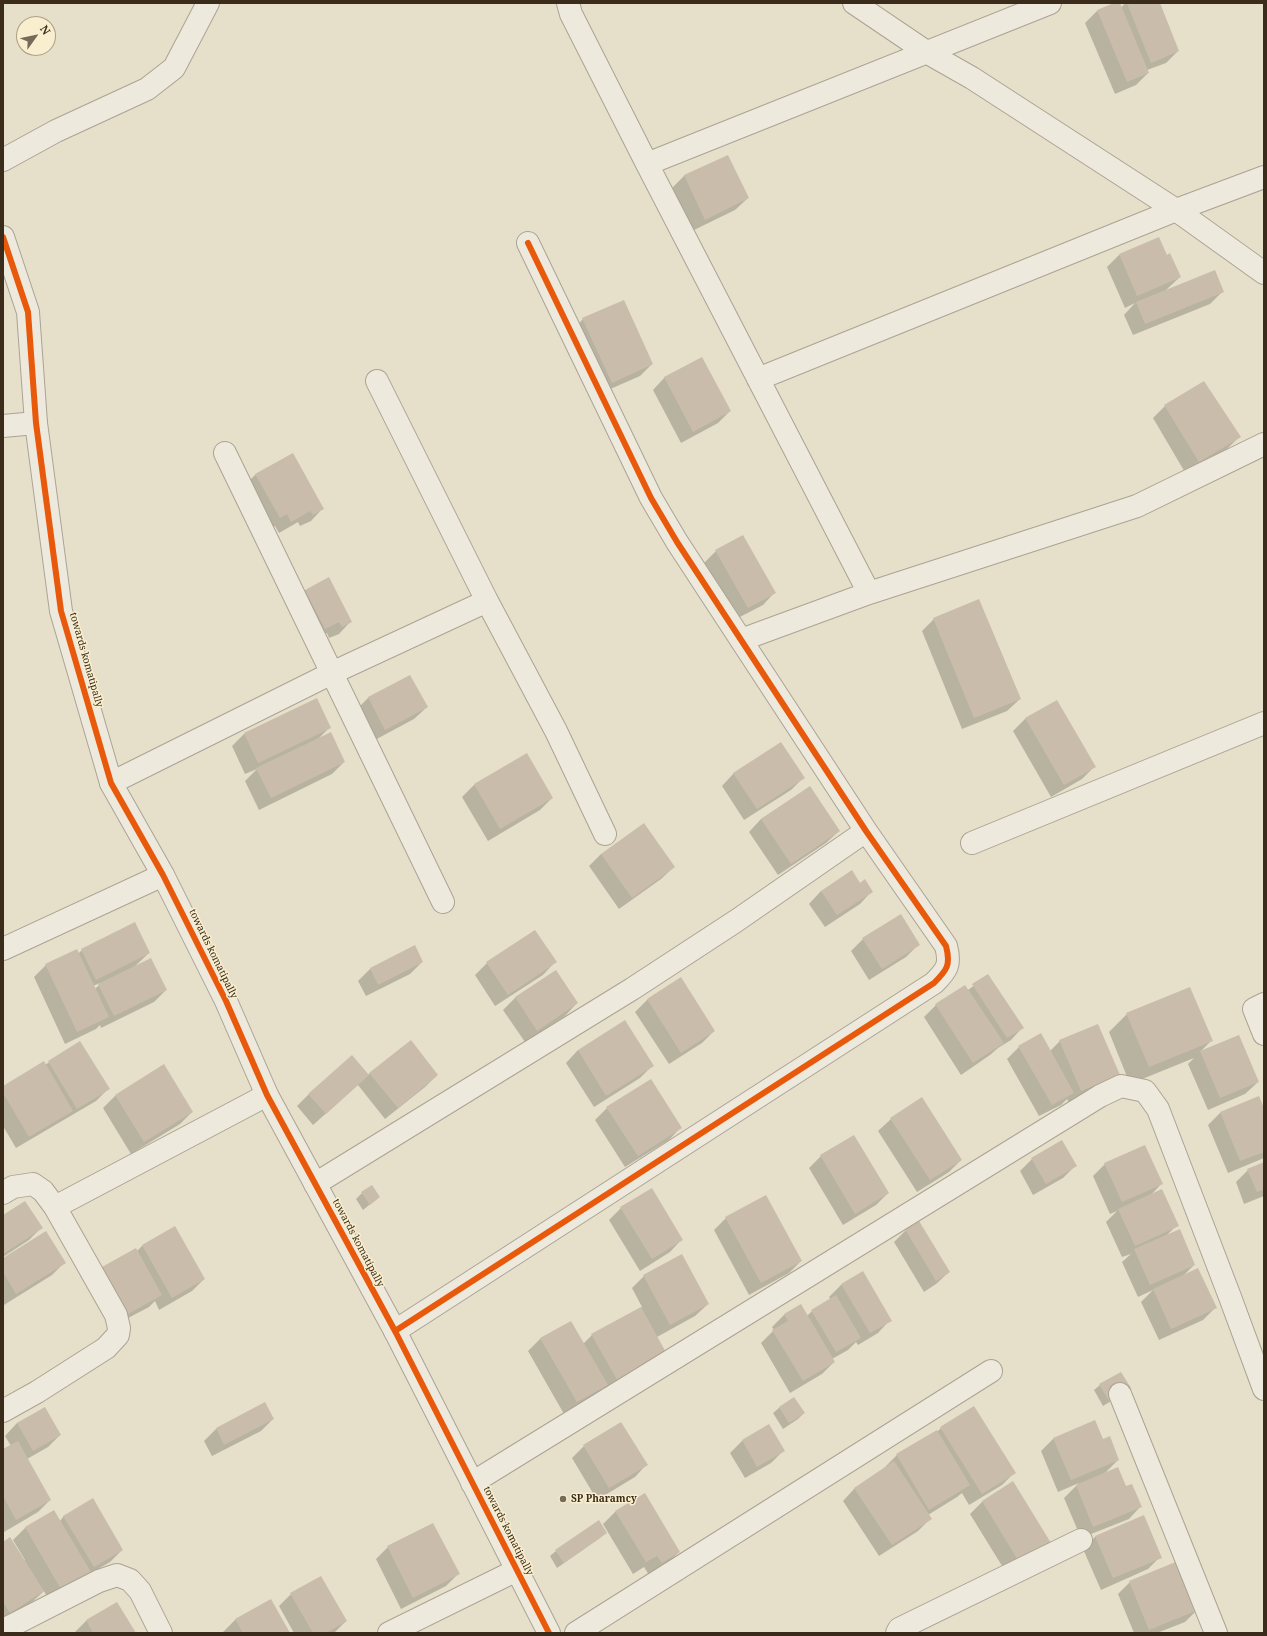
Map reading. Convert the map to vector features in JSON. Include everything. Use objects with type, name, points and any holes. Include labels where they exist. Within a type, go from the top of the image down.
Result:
[{"type":"street","points":[[3,160],[56,131],[147,89],[174,68],[208,3]]},
{"type":"street","points":[[568,3],[571,14],[647,164],[868,593]]},
{"type":"street","points":[[854,3],[928,53],[972,78],[1176,210],[1264,273]]},
{"type":"street","points":[[647,164],[1050,3]]},
{"type":"street","points":[[758,379],[1176,210],[1264,177]]},
{"type":"street","name":"towards komatipally","points":[[3,237],[28,312],[36,423],[62,611],[111,783],[163,875],[226,1001],[267,1095],[395,1331],[549,1633]]},
{"type":"street","points":[[395,1331],[934,983],[947,970],[949,957],[946,946],[866,831],[650,498],[528,243]]},
{"type":"street","points":[[377,381],[487,601],[556,731],[605,834]]},
{"type":"street","points":[[3,426],[36,423]]},
{"type":"street","points":[[741,640],[868,593],[1137,506],[1264,444]]},
{"type":"street","points":[[225,453],[443,902]]},
{"type":"street","points":[[111,783],[332,673],[487,601]]},
{"type":"street","points":[[972,843],[1264,723]]},
{"type":"street","points":[[315,1184],[632,989],[736,921],[866,831]]},
{"type":"street","points":[[3,949],[163,875]]},
{"type":"street","points":[[1264,1004],[1254,1009],[1264,1034]]},
{"type":"street","points":[[472,1483],[1100,1096],[1122,1086],[1145,1091],[1158,1109],[1264,1389]]},
{"type":"street","points":[[55,1207],[267,1095]]},
{"type":"street","points":[[3,1193],[13,1187],[33,1184],[43,1191],[55,1207],[116,1314],[119,1328],[118,1335],[106,1348],[37,1392],[3,1411]]},
{"type":"street","points":[[576,1633],[991,1371]]},
{"type":"street","points":[[1120,1394],[1216,1633]]},
{"type":"street","points":[[897,1633],[899,1629],[1081,1540]]},
{"type":"street","points":[[389,1633],[517,1570]]},
{"type":"street","points":[[3,1630],[99,1581],[117,1575],[130,1580],[140,1590],[161,1633]]},
{"type":"building","points":[[1114,3],[1120,3],[1149,73],[1127,82],[1097,10]]},
{"type":"building","points":[[1127,3],[1160,3],[1179,51],[1151,63]]},
{"type":"building","points":[[728,155],[749,198],[705,220],[684,175]]},
{"type":"building","points":[[1159,237],[1167,255],[1170,253],[1181,277],[1137,296],[1119,254]]},
{"type":"building","points":[[1215,270],[1224,292],[1145,324],[1136,302]]},
{"type":"building","points":[[624,300],[653,364],[612,383],[582,318]]},
{"type":"building","points":[[702,357],[731,411],[693,432],[664,377]]},
{"type":"building","points":[[1204,381],[1241,437],[1199,462],[1164,405]]},
{"type":"building","points":[[293,453],[324,509],[313,515],[310,511],[291,522],[287,514],[280,518],[255,474]]},
{"type":"building","points":[[743,535],[776,593],[748,608],[715,550]]},
{"type":"building","points":[[329,577],[352,622],[342,627],[339,622],[325,629],[305,590]]},
{"type":"building","points":[[979,599],[1021,699],[974,718],[933,618]]},
{"type":"building","points":[[410,675],[428,707],[385,730],[368,697]]},
{"type":"building","points":[[317,698],[331,728],[258,763],[244,733]]},
{"type":"building","points":[[1057,700],[1096,767],[1064,785],[1025,718]]},
{"type":"building","points":[[331,732],[345,762],[271,798],[256,768]]},
{"type":"building","points":[[781,742],[805,778],[757,809],[733,773]]},
{"type":"building","points":[[527,753],[553,798],[500,829],[474,784]]},
{"type":"building","points":[[810,786],[840,831],[791,864],[761,819]]},
{"type":"building","points":[[644,823],[675,867],[632,898],[601,854]]},
{"type":"building","points":[[852,870],[860,883],[865,879],[873,892],[837,915],[821,891]]},
{"type":"building","points":[[901,914],[920,945],[882,969],[862,938]]},
{"type":"building","points":[[135,922],[150,953],[96,980],[81,949]]},
{"type":"building","points":[[535,930],[557,962],[508,995],[486,962]]},
{"type":"building","points":[[415,945],[423,962],[378,985],[370,968]]},
{"type":"building","points":[[77,949],[109,1017],[77,1032],[45,964]]},
{"type":"building","points":[[151,958],[167,990],[114,1016],[98,984]]},
{"type":"building","points":[[556,970],[578,1003],[537,1031],[515,997]]},
{"type":"building","points":[[988,974],[1024,1028],[1007,1038],[972,984]]},
{"type":"building","points":[[681,977],[715,1031],[681,1053],[647,999]]},
{"type":"building","points":[[965,985],[1004,1043],[973,1063],[935,1004]]},
{"type":"building","points":[[1190,987],[1213,1041],[1149,1067],[1126,1013]]},
{"type":"building","points":[[625,1020],[654,1066],[606,1096],[578,1050]]},
{"type":"building","points":[[1098,1024],[1120,1075],[1081,1091],[1059,1040]]},
{"type":"building","points":[[1041,1033],[1074,1093],[1052,1105],[1018,1046]]},
{"type":"building","points":[[1239,1035],[1259,1082],[1220,1098],[1200,1051]]},
{"type":"building","points":[[411,1040],[438,1075],[398,1108],[369,1073]]},
{"type":"building","points":[[80,1041],[110,1089],[77,1109],[48,1061]]},
{"type":"building","points":[[352,1055],[369,1075],[326,1114],[308,1094]]},
{"type":"building","points":[[44,1061],[73,1111],[29,1137],[3,1093],[3,1086]]},
{"type":"building","points":[[164,1064],[193,1112],[144,1142],[115,1095]]},
{"type":"building","points":[[651,1079],[682,1128],[638,1156],[606,1107]]},
{"type":"building","points":[[1259,1096],[1264,1108],[1264,1152],[1240,1161],[1220,1112]]},
{"type":"building","points":[[922,1097],[962,1160],[930,1180],[890,1118]]},
{"type":"building","points":[[854,1135],[889,1193],[855,1214],[820,1155]]},
{"type":"building","points":[[1062,1140],[1077,1166],[1046,1184],[1031,1158]]},
{"type":"building","points":[[1145,1145],[1163,1184],[1122,1202],[1104,1163]]},
{"type":"building","points":[[1264,1162],[1264,1189],[1257,1192],[1247,1169]]},
{"type":"building","points":[[372,1185],[380,1197],[370,1205],[361,1192]]},
{"type":"building","points":[[652,1188],[683,1240],[652,1259],[620,1207]]},
{"type":"building","points":[[1162,1189],[1179,1226],[1135,1246],[1118,1209]]},
{"type":"building","points":[[766,1195],[802,1261],[761,1283],[725,1217]]},
{"type":"building","points":[[25,1201],[43,1228],[3,1254],[3,1215]]},
{"type":"building","points":[[919,1221],[950,1272],[936,1281],[905,1229]]},
{"type":"building","points":[[175,1226],[205,1279],[172,1298],[142,1245]]},
{"type":"building","points":[[1180,1229],[1195,1265],[1150,1285],[1134,1249]]},
{"type":"building","points":[[46,1231],[66,1263],[16,1294],[3,1272],[3,1258]]},
{"type":"building","points":[[136,1248],[162,1295],[128,1314],[102,1267]]},
{"type":"building","points":[[682,1254],[709,1304],[670,1325],[643,1275]]},
{"type":"building","points":[[1198,1268],[1217,1308],[1171,1329],[1153,1289]]},
{"type":"building","points":[[863,1271],[892,1321],[870,1333],[841,1284]]},
{"type":"building","points":[[836,1295],[861,1338],[836,1352],[811,1310]]},
{"type":"building","points":[[801,1304],[835,1362],[803,1381],[772,1330],[788,1321],[784,1314]]},
{"type":"building","points":[[641,1307],[668,1356],[619,1383],[591,1334]]},
{"type":"building","points":[[571,1321],[608,1385],[577,1402],[540,1338]]},
{"type":"building","points":[[1121,1372],[1131,1388],[1109,1401],[1099,1384]]},
{"type":"building","points":[[794,1397],[805,1413],[789,1423],[779,1407]]},
{"type":"building","points":[[265,1402],[274,1419],[224,1445],[216,1428]]},
{"type":"building","points":[[974,1406],[1016,1473],[982,1494],[940,1427]]},
{"type":"building","points":[[45,1407],[61,1435],[33,1451],[17,1423]]},
{"type":"building","points":[[1095,1420],[1103,1439],[1110,1436],[1119,1460],[1071,1480],[1053,1438]]},
{"type":"building","points":[[621,1422],[648,1465],[609,1488],[583,1445]]},
{"type":"building","points":[[769,1424],[785,1451],[757,1467],[742,1440]]},
{"type":"building","points":[[937,1430],[970,1485],[929,1510],[896,1454]]},
{"type":"building","points":[[18,1441],[51,1500],[16,1520],[3,1496],[3,1449]]},
{"type":"building","points":[[894,1461],[932,1519],[892,1545],[854,1488]]},
{"type":"building","points":[[1118,1467],[1126,1486],[1132,1484],[1142,1507],[1093,1527],[1076,1485]]},
{"type":"building","points":[[1013,1481],[1051,1543],[1019,1562],[982,1501]]},
{"type":"building","points":[[645,1493],[680,1552],[662,1563],[657,1556],[646,1562],[615,1511]]},
{"type":"building","points":[[93,1498],[123,1550],[94,1567],[63,1516]]},
{"type":"building","points":[[54,1510],[92,1574],[62,1591],[25,1527]]},
{"type":"building","points":[[1144,1515],[1162,1558],[1113,1578],[1095,1536]]},
{"type":"building","points":[[599,1520],[607,1533],[564,1563],[555,1550]]},
{"type":"building","points":[[433,1523],[460,1574],[413,1598],[387,1546]]},
{"type":"building","points":[[10,1537],[44,1591],[10,1613],[3,1602],[3,1542]]},
{"type":"building","points":[[1178,1561],[1198,1610],[1149,1630],[1129,1581]]},
{"type":"building","points":[[321,1576],[347,1621],[326,1633],[313,1633],[290,1593]]},
{"type":"building","points":[[271,1599],[290,1633],[243,1633],[235,1619]]},
{"type":"building","points":[[117,1602],[136,1633],[93,1633],[86,1620]]},
{"type":"cycle path","points":[[3,237],[28,312],[36,423],[61,611],[111,783],[163,875],[226,1001],[267,1095],[395,1331],[549,1633]]},
{"type":"cycle path","points":[[395,1331],[934,983],[945,971],[948,963],[946,946],[866,831],[677,542],[651,498],[528,243]]},
{"type":"place","name":"SP Pharamcy","points":[[563,1499]]}]
